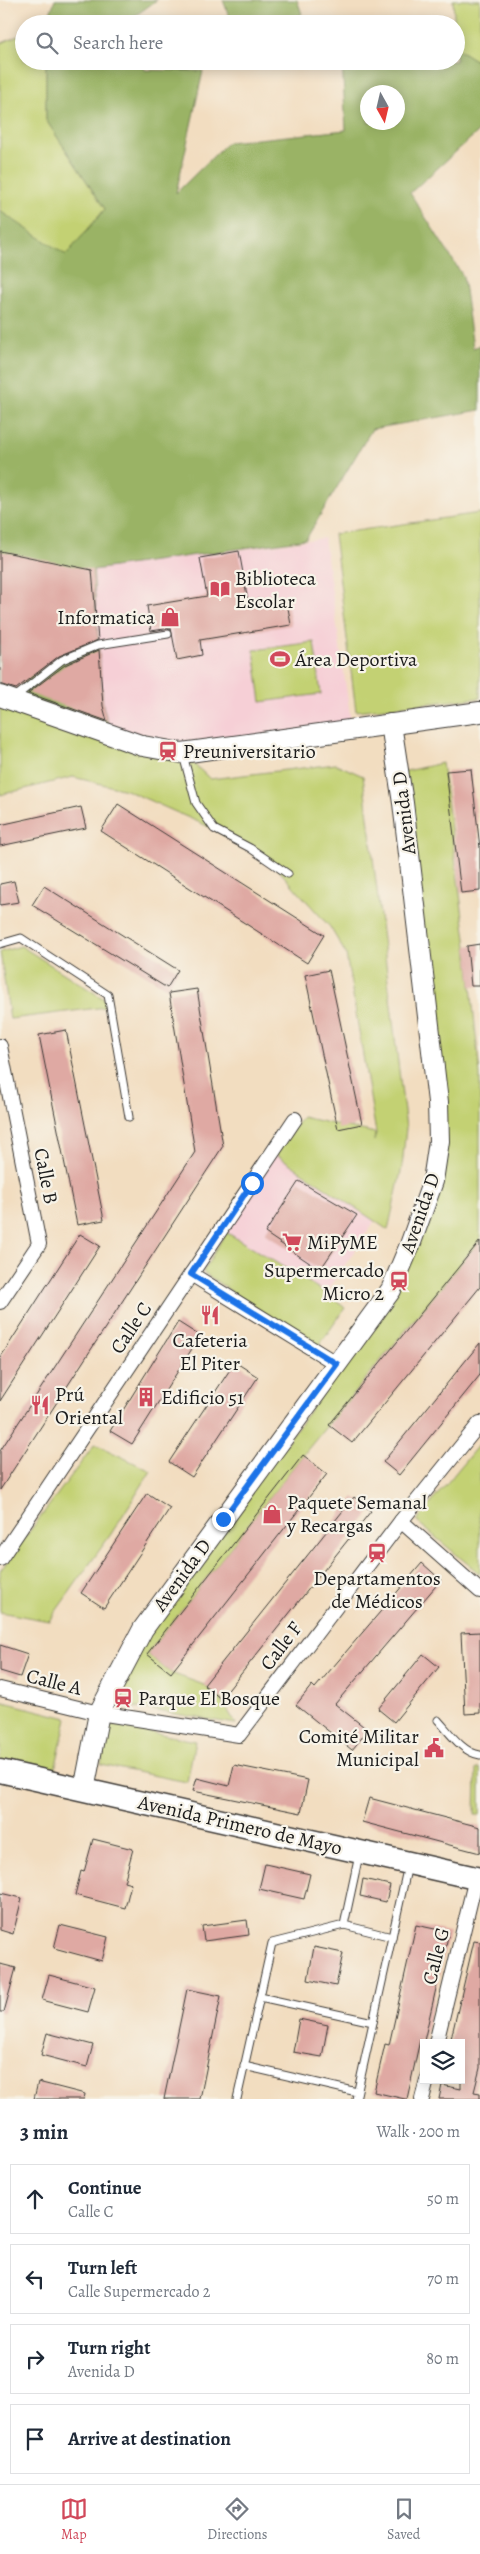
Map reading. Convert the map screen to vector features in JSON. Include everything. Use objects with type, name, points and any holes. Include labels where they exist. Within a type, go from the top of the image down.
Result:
[{"type":"main road","name":"Avenida Primero de Mayo","points":[[0,1771],[478,1878]]},
{"type":"street","points":[[5,699],[143,746],[182,753],[480,712]]},
{"type":"street","name":"Avenida D","points":[[84,1790],[99,1713],[143,1629],[391,1290],[410,1245],[433,1181],[438,1156],[438,1102],[400,772],[391,724]]},
{"type":"street","name":"Calle B","points":[[0,1046],[39,1244],[0,1302]]},
{"type":"street","name":"Calle C","points":[[0,1559],[295,1119]]},
{"type":"street","points":[[191,1274],[337,1364]]},
{"type":"street","name":"Calle F","points":[[99,1713],[239,1735],[402,1521],[480,1423]]},
{"type":"street","points":[[402,1521],[480,1591]]},
{"type":"street","name":"Calle A","points":[[0,1689],[99,1713]]},
{"type":"street","name":"Calle G","points":[[437,2039],[478,1878]]},
{"type":"street","points":[[422,2099],[425,2084]]},
{"type":"lane","points":[[5,699],[62,660],[98,645],[168,634]]},
{"type":"lane","points":[[182,753],[196,803],[214,829],[250,848],[288,874]]},
{"type":"lane","points":[[0,944],[21,938],[108,995],[129,1117]]},
{"type":"lane","points":[[438,1720],[455,1739],[474,1754],[480,1755]]},
{"type":"lane","points":[[344,1925],[360,1852]]},
{"type":"lane","points":[[244,2066],[356,2096],[408,1863]]},
{"type":"lane","points":[[237,2099],[272,1943],[344,1925],[392,1937]]},
{"type":"lane","points":[[260,1997],[373,2022]]},
{"type":"shaded area","points":[[324,538],[352,728],[168,751],[111,735],[103,706],[92,570]]},
{"type":"shaded area","name":"Supermercado Micro 2","points":[[274,1153],[378,1216],[326,1293],[226,1232]]},
{"type":"green space","points":[[55,0],[157,0],[136,15],[49,15]]},
{"type":"green space","points":[[223,0],[297,0],[302,14],[300,15],[229,15]]},
{"type":"green space","points":[[453,0],[480,0],[480,63],[465,54],[465,15],[454,15]]},
{"type":"green space","points":[[15,37],[15,70],[46,70],[46,120],[105,209],[66,256],[0,214],[0,44]]},
{"type":"green space","points":[[465,54],[480,63],[480,130],[410,193],[463,276],[473,348],[480,345],[480,410],[372,429],[306,539],[93,570],[103,706],[111,735],[0,696],[0,211],[66,255],[105,209],[46,120],[46,70],[203,71],[176,193],[228,142],[346,130],[343,70],[465,70]]},
{"type":"green space","points":[[480,513],[480,698],[356,711],[334,534]]},
{"type":"green space","points":[[314,642],[321,694],[261,702],[254,650]]},
{"type":"green space","points":[[0,694],[182,753],[210,779],[336,764],[363,776],[406,1128],[402,1167],[388,1230],[274,1153],[302,1117],[375,1133],[374,1141],[376,1133],[346,954],[330,927],[274,865],[214,829],[126,790],[73,777],[0,795]]},
{"type":"green space","points":[[442,763],[467,946],[480,1075],[480,1240],[303,1455],[147,1654],[171,1673],[204,1685],[221,1699],[236,1724],[115,1704],[137,1648],[396,1292],[441,1163],[402,772]]},
{"type":"green space","points":[[21,946],[104,999],[106,1007],[10,1019],[0,952]]},
{"type":"green space","points":[[226,1232],[326,1293],[345,1308],[316,1350],[203,1272]]},
{"type":"green space","points":[[480,1443],[480,1574],[416,1521]]},
{"type":"green space","points":[[95,1444],[151,1471],[111,1534],[49,1621],[0,1612],[0,1571]]},
{"type":"green space","points":[[0,1701],[67,1718],[52,1782],[0,1770]]},
{"type":"green space","points":[[110,1724],[195,1741],[187,1782],[101,1765]]},
{"type":"green space","points":[[476,1769],[480,1769],[480,1815],[475,1815]]},
{"type":"building","points":[[0,551],[92,570],[98,640],[59,656],[16,689],[0,684]]},
{"type":"building","points":[[239,551],[248,601],[259,599],[260,606],[287,602],[291,625],[200,640],[202,655],[177,660],[171,628],[151,631],[147,606],[207,596],[200,558]]},
{"type":"building","points":[[99,650],[103,706],[107,721],[28,693],[65,665]]},
{"type":"building","points":[[471,769],[480,848],[480,891],[461,893],[446,771]]},
{"type":"building","points":[[118,804],[324,935],[307,963],[101,831]]},
{"type":"building","points":[[81,807],[86,828],[0,846],[0,825]]},
{"type":"building","points":[[14,881],[19,902],[0,905],[0,884]]},
{"type":"building","points":[[44,886],[178,970],[167,988],[32,905]]},
{"type":"building","points":[[480,944],[480,986],[471,986],[467,946]]},
{"type":"building","points":[[329,970],[362,1124],[338,1129],[305,975]]},
{"type":"building","points":[[197,989],[223,1146],[0,1490],[0,1451],[195,1152],[169,993]]},
{"type":"building","points":[[66,1030],[104,1220],[77,1225],[39,1035]]},
{"type":"building","points":[[299,1181],[357,1215],[320,1270],[265,1233]]},
{"type":"building","points":[[80,1234],[100,1246],[0,1401],[0,1358]]},
{"type":"building","points":[[480,1241],[480,1287],[352,1443],[329,1425]]},
{"type":"building","name":"Edificio 51","points":[[178,1322],[200,1336],[132,1444],[110,1431]]},
{"type":"building","points":[[480,1343],[480,1375],[399,1475],[383,1462]]},
{"type":"building","points":[[235,1362],[258,1377],[192,1477],[169,1462]]},
{"type":"building","points":[[303,1455],[327,1474],[171,1673],[147,1654]]},
{"type":"building","points":[[147,1493],[170,1508],[104,1608],[81,1593]]},
{"type":"building","points":[[354,1497],[371,1511],[221,1699],[204,1685]]},
{"type":"building","points":[[422,1563],[441,1580],[335,1704],[368,1730],[352,1750],[296,1705],[312,1685],[315,1688]]},
{"type":"building","points":[[480,1632],[480,1713],[465,1714],[461,1633]]},
{"type":"building","points":[[0,1645],[28,1654],[20,1677],[0,1671]]},
{"type":"building","points":[[423,1654],[439,1667],[394,1722],[378,1709]]},
{"type":"building","points":[[234,1765],[308,1780],[301,1813],[193,1791],[197,1778],[229,1786]]},
{"type":"building","points":[[369,1798],[480,1827],[480,1853],[362,1822]]},
{"type":"building","points":[[93,1839],[133,1849],[124,1882],[131,1884],[125,1908],[75,1895],[81,1871],[84,1872]]},
{"type":"building","points":[[265,1864],[310,1874],[304,1899],[259,1889]]},
{"type":"building","points":[[363,1879],[390,1885],[386,1902],[360,1896]]},
{"type":"building","points":[[0,1893],[22,1898],[13,1934],[0,1930]]},
{"type":"building","points":[[247,1920],[249,1935],[204,1941],[202,1926]]},
{"type":"building","points":[[60,1925],[108,1937],[102,1961],[54,1948]]},
{"type":"building","points":[[416,1925],[449,1932],[424,2039],[420,2039],[407,2099],[374,2092],[385,2044],[389,2045]]},
{"type":"building","points":[[474,1941],[480,1942],[480,2068],[474,2092],[480,2093],[480,2099],[439,2099],[442,2085],[461,2089],[461,2084],[465,2084],[465,2039],[451,2039]]},
{"type":"building","points":[[314,1947],[343,1953],[336,1986],[308,1980]]},
{"type":"building","points":[[0,1964],[16,1968],[4,2012],[0,2012]]},
{"type":"building","points":[[49,1975],[95,1987],[88,2012],[42,2000]]},
{"type":"building","points":[[187,1989],[221,1996],[200,2099],[164,2099]]},
{"type":"building","points":[[299,2019],[328,2025],[322,2057],[293,2052]]},
{"type":"building","points":[[47,2033],[93,2045],[87,2067],[41,2055]]},
{"type":"building","points":[[38,2082],[85,2094],[84,2099],[34,2099]]},
{"type":"place","name":"Biblioteca Escolar","points":[[220,589]]},
{"type":"place","name":"Informatica","points":[[170,617]]},
{"type":"place","name":"Área Deportiva","points":[[280,659]]},
{"type":"place","name":"Preuniversitario","points":[[168,751]]},
{"type":"place","name":"MiPyME","points":[[292,1242]]},
{"type":"place","name":"Supermercado Micro 2","points":[[399,1281]]},
{"type":"place","name":"Cafeteria El Piter","points":[[210,1315]]},
{"type":"place","name":"Edificio 51","points":[[146,1397]]},
{"type":"place","name":"Prú Oriental","points":[[40,1405]]},
{"type":"place","name":"Paquete Semanal y Recargas","points":[[272,1514]]},
{"type":"place","name":"Departamentos de Médicos","points":[[377,1553]]},
{"type":"place","name":"Parque El Bosque","points":[[123,1698]]},
{"type":"place","name":"Comité Militar Municipal","points":[[434,1748]]},
{"type":"route","points":[[223,1519],[337,1364],[191,1274],[252,1183]]}]
